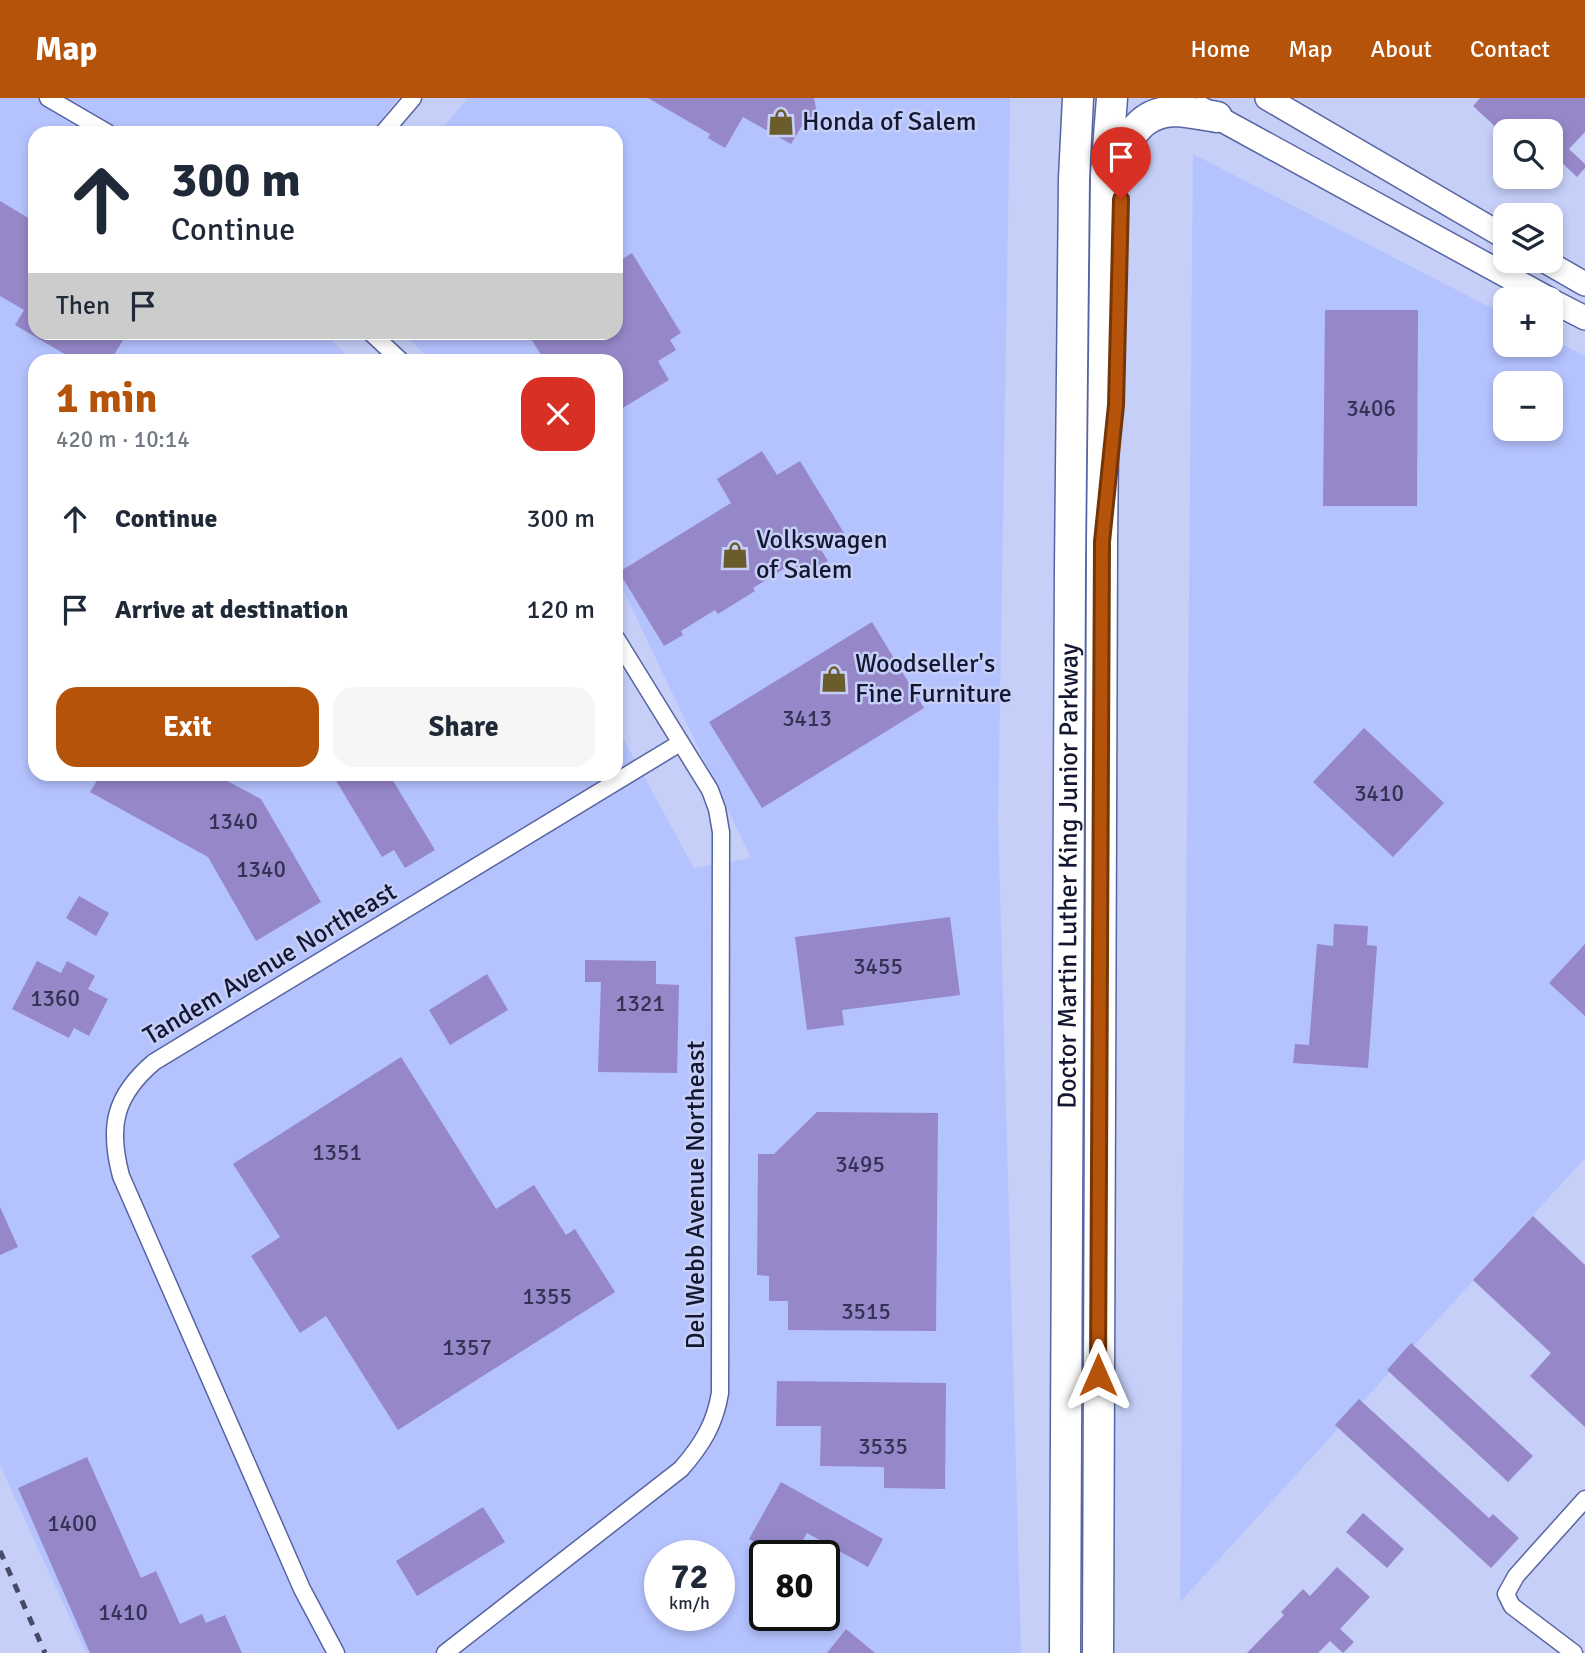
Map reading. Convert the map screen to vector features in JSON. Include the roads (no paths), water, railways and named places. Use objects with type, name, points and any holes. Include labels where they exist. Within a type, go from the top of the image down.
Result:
[{"type":"highway","name":"Doctor Martin Luther King Junior Parkway","points":[[1065,1653],[1070,526],[1074,179],[1078,98]]},
{"type":"highway","name":"Doctor Martin Luther King Junior Parkway","points":[[1098,1653],[1105,175],[1112,98]]},
{"type":"highway","points":[[1102,542],[1116,405],[1124,154],[1132,132],[1138,125],[1155,116],[1176,111],[1217,117]]},
{"type":"main road","points":[[1184,98],[1526,287]]},
{"type":"main road","points":[[1267,98],[1493,230]]},
{"type":"main road","points":[[1563,271],[1585,284]]},
{"type":"main road","points":[[1563,307],[1585,318]]},
{"type":"street","points":[[48,98],[96,126]]},
{"type":"street","points":[[389,126],[413,98]]},
{"type":"street","points":[[379,340],[394,354]]},
{"type":"street","name":"Del Webb Avenue Northeast","points":[[445,1653],[681,1469],[704,1441],[717,1414],[720,1393],[721,832],[717,809],[709,790],[623,649]]},
{"type":"street","name":"Tandem Avenue Northeast","points":[[623,778],[680,743]]},
{"type":"street","name":"Tandem Avenue Northeast","points":[[336,1653],[302,1589],[121,1176],[115,1151],[114,1128],[119,1108],[129,1088],[154,1062],[617,781]]},
{"type":"street","points":[[1574,1653],[1512,1606],[1506,1594],[1516,1576],[1585,1499]]},
{"type":"railway","points":[[0,1551],[45,1653]]},
{"type":"place","name":"Honda of Salem","points":[[781,122]]},
{"type":"place","name":"Volkswagen of Salem","points":[[735,555]]},
{"type":"place","name":"Woodseller's Fine Furniture","points":[[834,679]]}]
